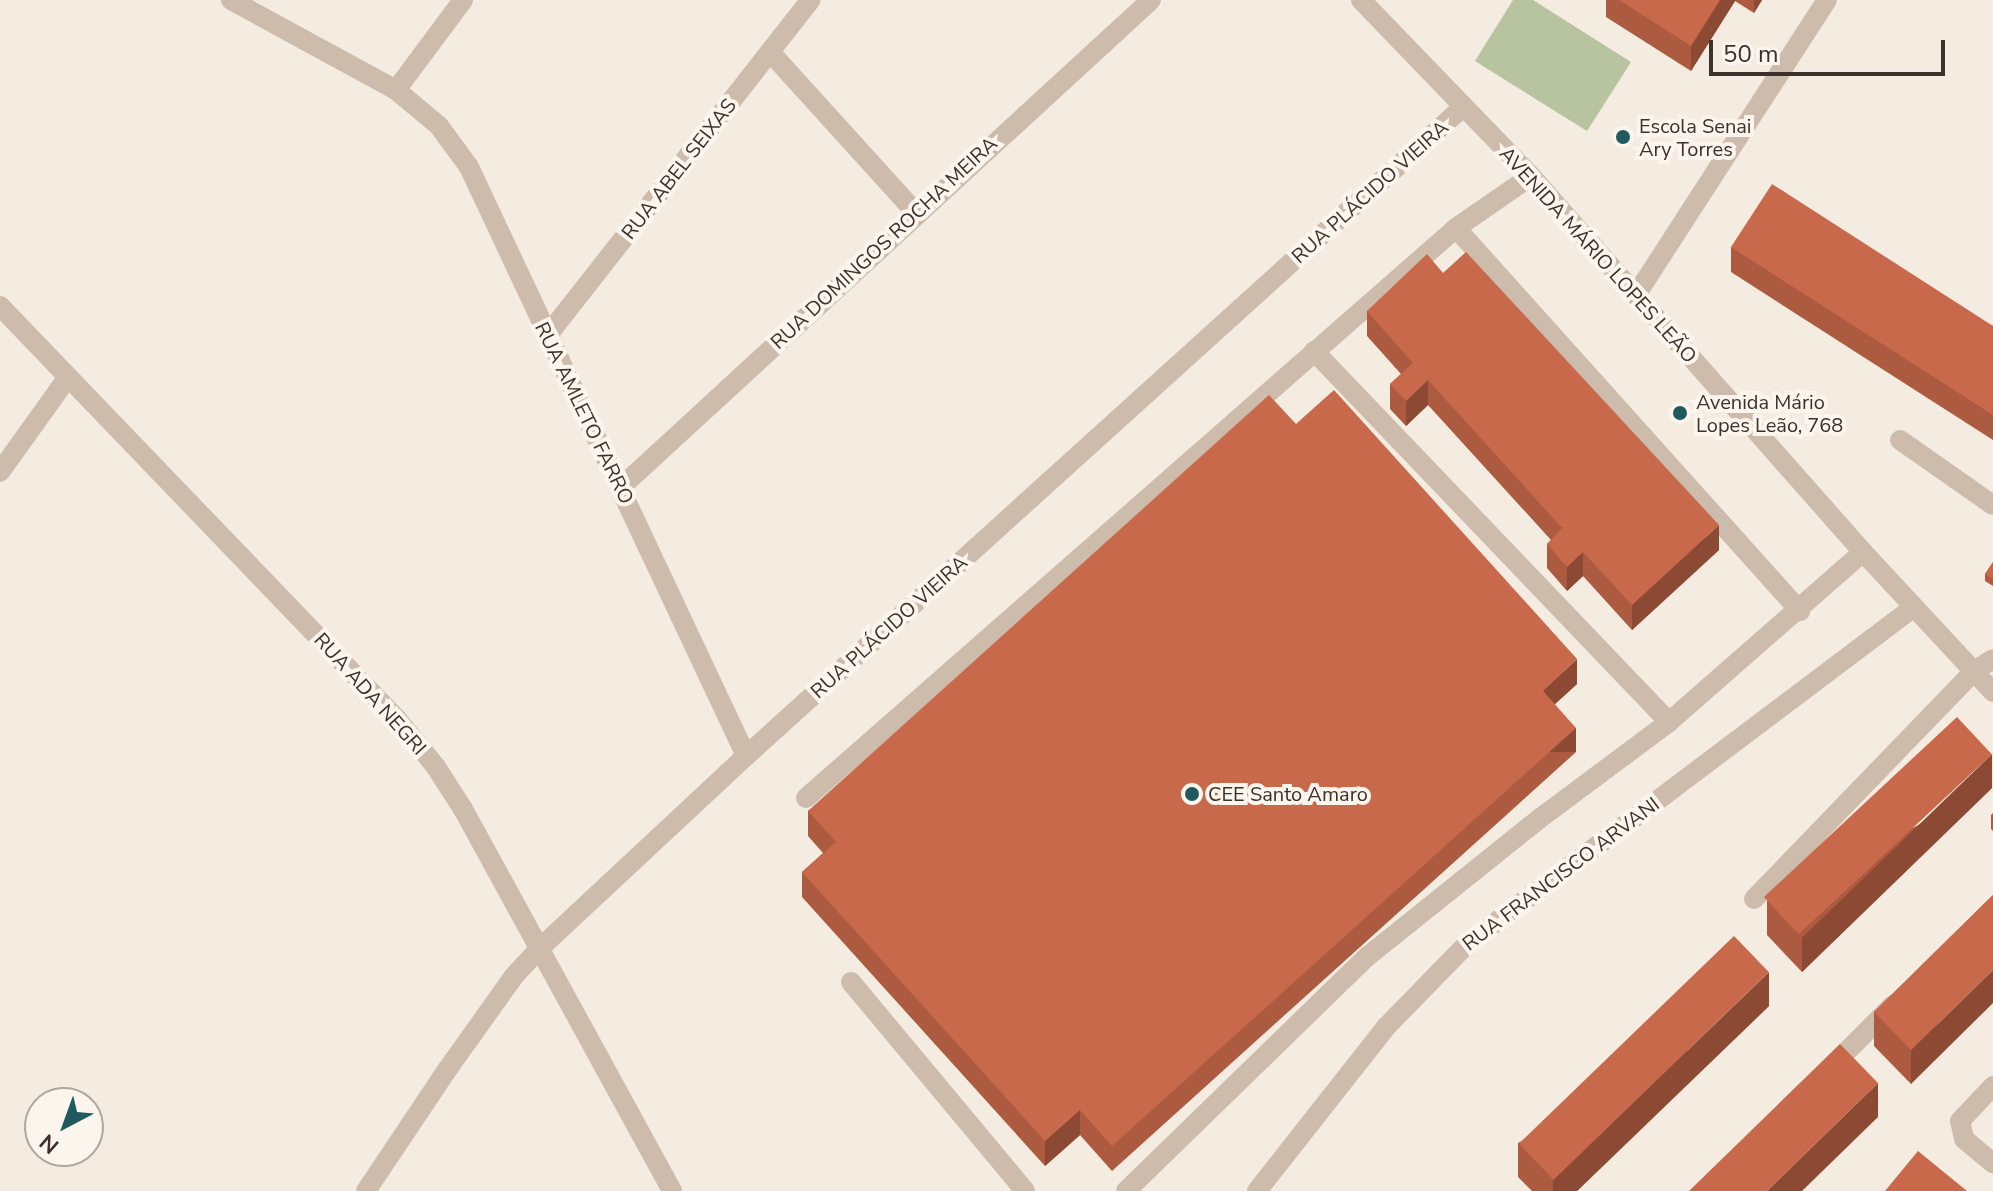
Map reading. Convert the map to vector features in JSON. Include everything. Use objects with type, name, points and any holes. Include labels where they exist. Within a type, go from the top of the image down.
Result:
[{"type":"street","name":"RUA AMLETO FARRO","points":[[231,0],[396,90],[439,126],[469,167],[746,756]]},
{"type":"street","points":[[396,90],[463,0]]},
{"type":"street","name":"RUA ABEL SEIXAS","points":[[547,336],[810,0]]},
{"type":"street","name":"RUA DOMINGOS ROCHA MEIRA","points":[[620,488],[1151,0]]},
{"type":"street","name":"AVENIDA MÁRIO LOPES LEÃO","points":[[1361,0],[1531,176],[1863,552],[1993,692]]},
{"type":"street","points":[[1636,295],[1827,0]]},
{"type":"street","points":[[771,53],[916,213]]},
{"type":"street","name":"RUA PLÁCIDO VIEIRA","points":[[366,1191],[455,1058],[514,976],[539,949],[746,756],[1463,107]]},
{"type":"street","points":[[806,798],[1456,228],[1531,176]]},
{"type":"street","points":[[1456,228],[1800,611]]},
{"type":"street","name":"RUA ADA NEGRI","points":[[0,306],[397,719],[436,767],[463,809],[672,1191]]},
{"type":"street","points":[[1314,351],[1669,722]]},
{"type":"street","points":[[0,472],[68,377]]},
{"type":"street","points":[[1900,440],[1993,505]]},
{"type":"street","points":[[1126,1191],[1368,956],[1539,819],[1669,722],[1800,611],[1863,552]]},
{"type":"street","name":"RUA FRANCISCO ARVANI","points":[[1257,1191],[1386,1027],[1468,943],[1914,607]]},
{"type":"street","points":[[1754,899],[1974,671],[1993,659]]},
{"type":"street","points":[[851,982],[1025,1191]]},
{"type":"street","points":[[1815,1082],[1904,994]]},
{"type":"street","points":[[1993,1086],[1960,1121],[1964,1139],[1993,1163]]},
{"type":"green space","points":[[1513,0],[1533,0],[1631,62],[1587,131],[1475,61]]},
{"type":"building","points":[[1619,0],[1720,0],[1691,46]]},
{"type":"building","points":[[1772,184],[1993,326],[1993,415],[1731,247]]},
{"type":"building","points":[[1466,252],[1719,525],[1632,605],[1583,552],[1567,567],[1547,544],[1562,528],[1428,380],[1406,401],[1390,384],[1413,363],[1367,311],[1427,254],[1443,273]]},
{"type":"building","name":"CEE Santo Amaro","points":[[1334,390],[1577,659],[1543,691],[1576,728],[1112,1146],[1080,1110],[1045,1141],[802,872],[836,842],[808,811],[1269,395],[1296,424]]},
{"type":"building","points":[[1993,562],[1993,579],[1985,574]]},
{"type":"building","points":[[1957,717],[1992,754],[1799,934],[1764,897]]},
{"type":"building","points":[[1993,895],[1993,970],[1911,1050],[1874,1012]]},
{"type":"building","points":[[1734,936],[1769,972],[1554,1180],[1519,1144]]},
{"type":"building","points":[[1840,1044],[1878,1083],[1767,1191],[1689,1191]]},
{"type":"building","points":[[1918,1151],[1967,1191],[1885,1191]]},
{"type":"place","name":"Escola Senai Ary Torres","points":[[1623,137]]},
{"type":"place","name":"Avenida Mário Lopes Leão, 768","points":[[1680,413]]},
{"type":"place","name":"CEE Santo Amaro","points":[[1192,794]]}]
